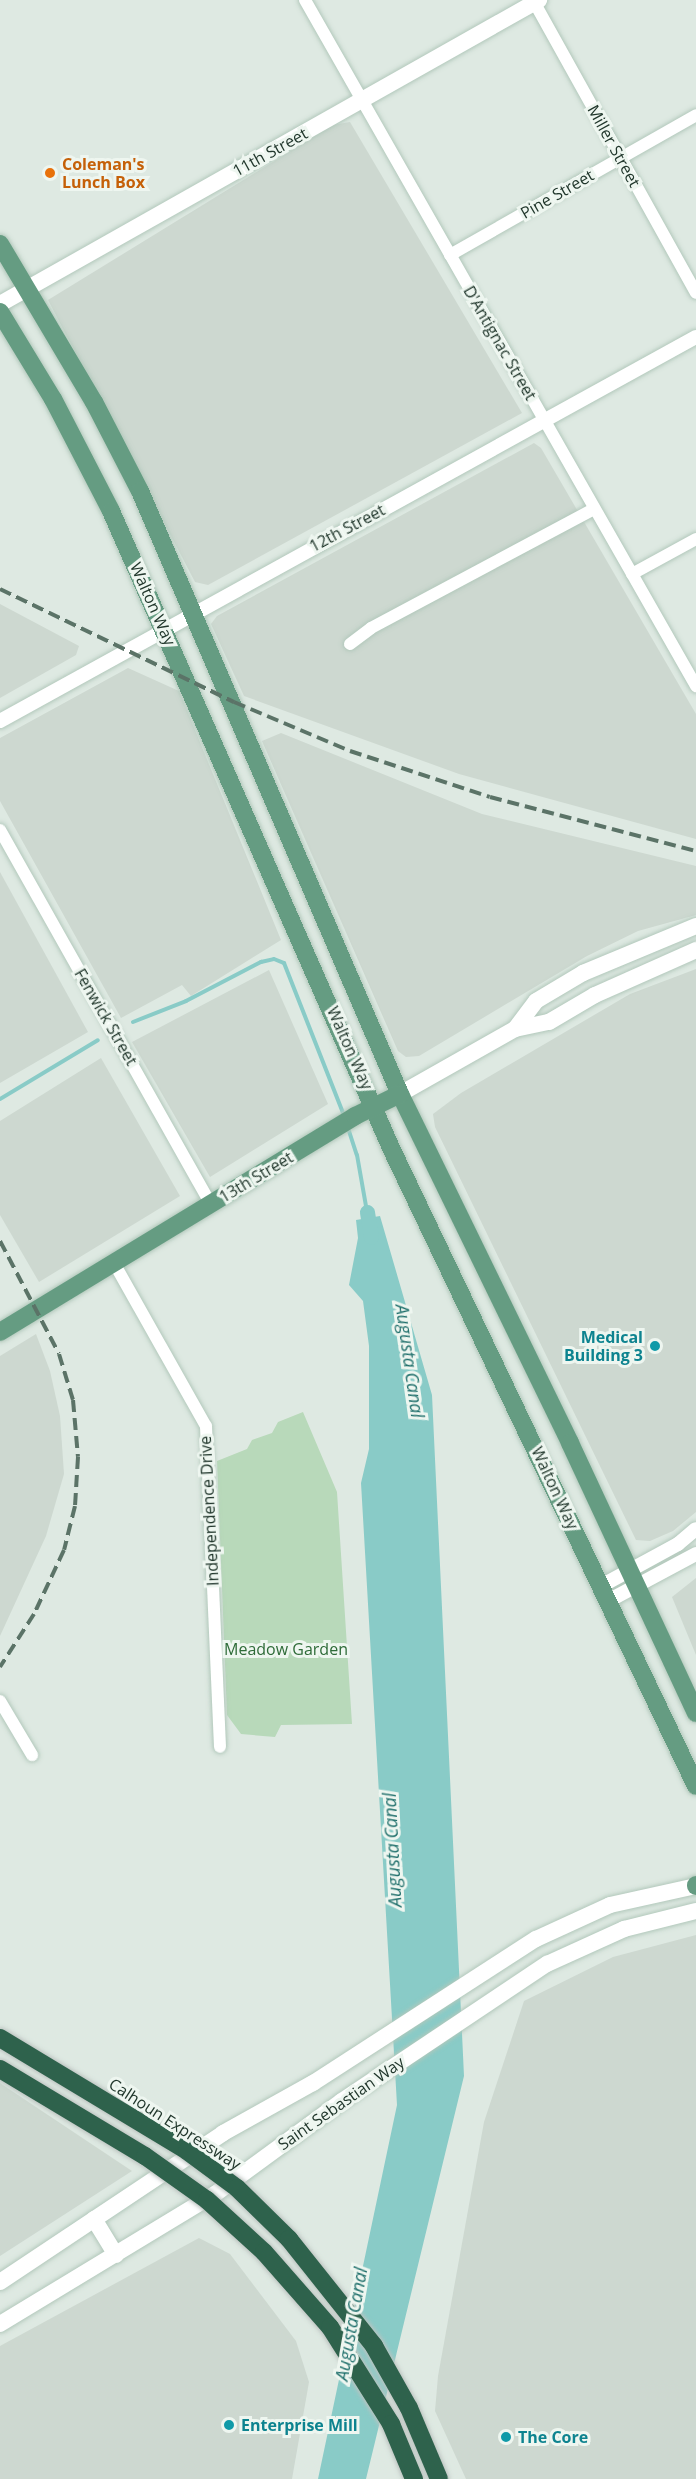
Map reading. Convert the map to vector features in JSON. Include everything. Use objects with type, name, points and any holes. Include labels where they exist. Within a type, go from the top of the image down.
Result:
[{"type":"highway","name":"Calhoun Expressway","points":[[0,2038],[187,2151],[237,2188],[289,2239],[374,2346],[409,2408],[439,2479]]},
{"type":"highway","points":[[0,2068],[146,2156],[207,2200],[264,2252],[330,2327],[391,2424],[414,2479]]},
{"type":"main road","name":"11th Street","points":[[0,304],[535,1]]},
{"type":"main road","name":"Walton Way","points":[[0,244],[117,445],[196,613],[400,1094],[696,1713]]},
{"type":"main road","name":"Walton Way","points":[[0,312],[74,438],[165,630],[376,1106],[391,1148],[696,1786]]},
{"type":"main road","name":"13th Street","points":[[515,1029],[536,1000],[574,978],[696,926]]},
{"type":"main road","name":"13th Street","points":[[0,1332],[355,1116],[400,1094],[515,1029],[549,1022],[595,995],[696,950]]},
{"type":"main road","name":"Saint Sebastian Way","points":[[0,2282],[153,2179],[369,2048],[536,1939],[610,1905],[693,1886]]},
{"type":"main road","name":"Saint Sebastian Way","points":[[0,2324],[183,2215],[342,2101],[547,1964],[624,1929],[692,1912]]},
{"type":"main road","points":[[94,2219],[116,2255]]},
{"type":"street","name":"D'Antignac Street","points":[[305,0],[696,686]]},
{"type":"street","name":"Miller Street","points":[[535,1],[696,293]]},
{"type":"street","name":"Pine Street","points":[[450,255],[696,115]]},
{"type":"street","name":"12th Street","points":[[0,721],[696,337]]},
{"type":"street","points":[[350,644],[371,628],[594,509]]},
{"type":"street","points":[[632,574],[696,539]]},
{"type":"street","name":"Fenwick Street","points":[[0,830],[211,1204]]},
{"type":"street","name":"Independence Drive","points":[[114,1263],[206,1426],[220,1747]]},
{"type":"street","points":[[633,1578],[696,1529]]},
{"type":"street","points":[[605,1593],[633,1578],[696,1554]]},
{"type":"street","points":[[0,1701],[32,1755]]},
{"type":"shaded area","points":[[350,122],[522,413],[208,585],[195,582],[48,300],[333,125]]},
{"type":"shaded area","points":[[534,443],[541,448],[696,714],[696,839],[459,774],[244,696],[211,624],[217,616]]},
{"type":"shaded area","points":[[0,604],[79,646],[76,655],[0,698]]},
{"type":"shaded area","points":[[128,668],[179,691],[281,940],[191,996],[182,985],[121,1018],[0,801],[0,738]]},
{"type":"shaded area","points":[[281,733],[482,814],[696,866],[696,915],[638,931],[587,956],[419,1056],[406,1057],[398,1051],[262,741]]},
{"type":"shaded area","points":[[0,872],[88,1032],[0,1083]]},
{"type":"shaded area","points":[[696,969],[696,1512],[673,1531],[650,1541],[636,1540],[435,1127],[433,1114],[461,1093],[630,994]]},
{"type":"shaded area","points":[[269,970],[328,1104],[210,1177],[132,1042]]},
{"type":"shaded area","points":[[101,1058],[180,1196],[39,1282],[0,1215],[0,1121]]},
{"type":"shaded area","points":[[36,1334],[50,1371],[60,1416],[64,1474],[46,1536],[0,1636],[0,1356]]},
{"type":"shaded area","points":[[696,1578],[696,1655],[672,1597]]},
{"type":"shaded area","points":[[696,1935],[696,2479],[466,2479],[435,2411],[438,2376],[484,2122],[524,2001],[613,1957]]},
{"type":"shaded area","points":[[0,2083],[132,2171],[0,2256]]},
{"type":"shaded area","points":[[199,2238],[230,2254],[296,2341],[309,2382],[292,2479],[0,2479],[0,2346]]},
{"type":"green space","name":"Meadow Garden","points":[[303,1412],[337,1492],[352,1724],[281,1725],[275,1737],[241,1734],[227,1715],[217,1461],[247,1449],[252,1440],[272,1433],[278,1422]]},
{"type":"water","points":[[380,1216],[432,1395],[464,2076],[366,2479],[318,2479],[397,2105],[361,1483],[369,1449],[369,1346],[363,1301],[349,1285],[358,1238],[356,1220]]},
{"type":"waterway","points":[[133,1022],[186,1001],[261,962],[274,959],[284,963],[344,1115]]},
{"type":"waterway","points":[[0,1099],[98,1040]]},
{"type":"waterway","points":[[348,1128],[357,1155],[367,1212]]},
{"type":"waterway","name":"Augusta Canal","points":[[367,1212],[371,1237]]},
{"type":"railway","points":[[0,589],[234,702],[350,751],[490,797],[696,851]]},
{"type":"railway","points":[[0,1241],[59,1354],[73,1400],[78,1457],[75,1506],[64,1550],[34,1614],[0,1667]]},
{"type":"place","name":"Coleman's Lunch Box","points":[[50,173]]},
{"type":"place","name":"Medical Building 3","points":[[655,1346]]},
{"type":"place","name":"Enterprise Mill","points":[[229,2425]]},
{"type":"place","name":"The Core","points":[[506,2437]]}]
